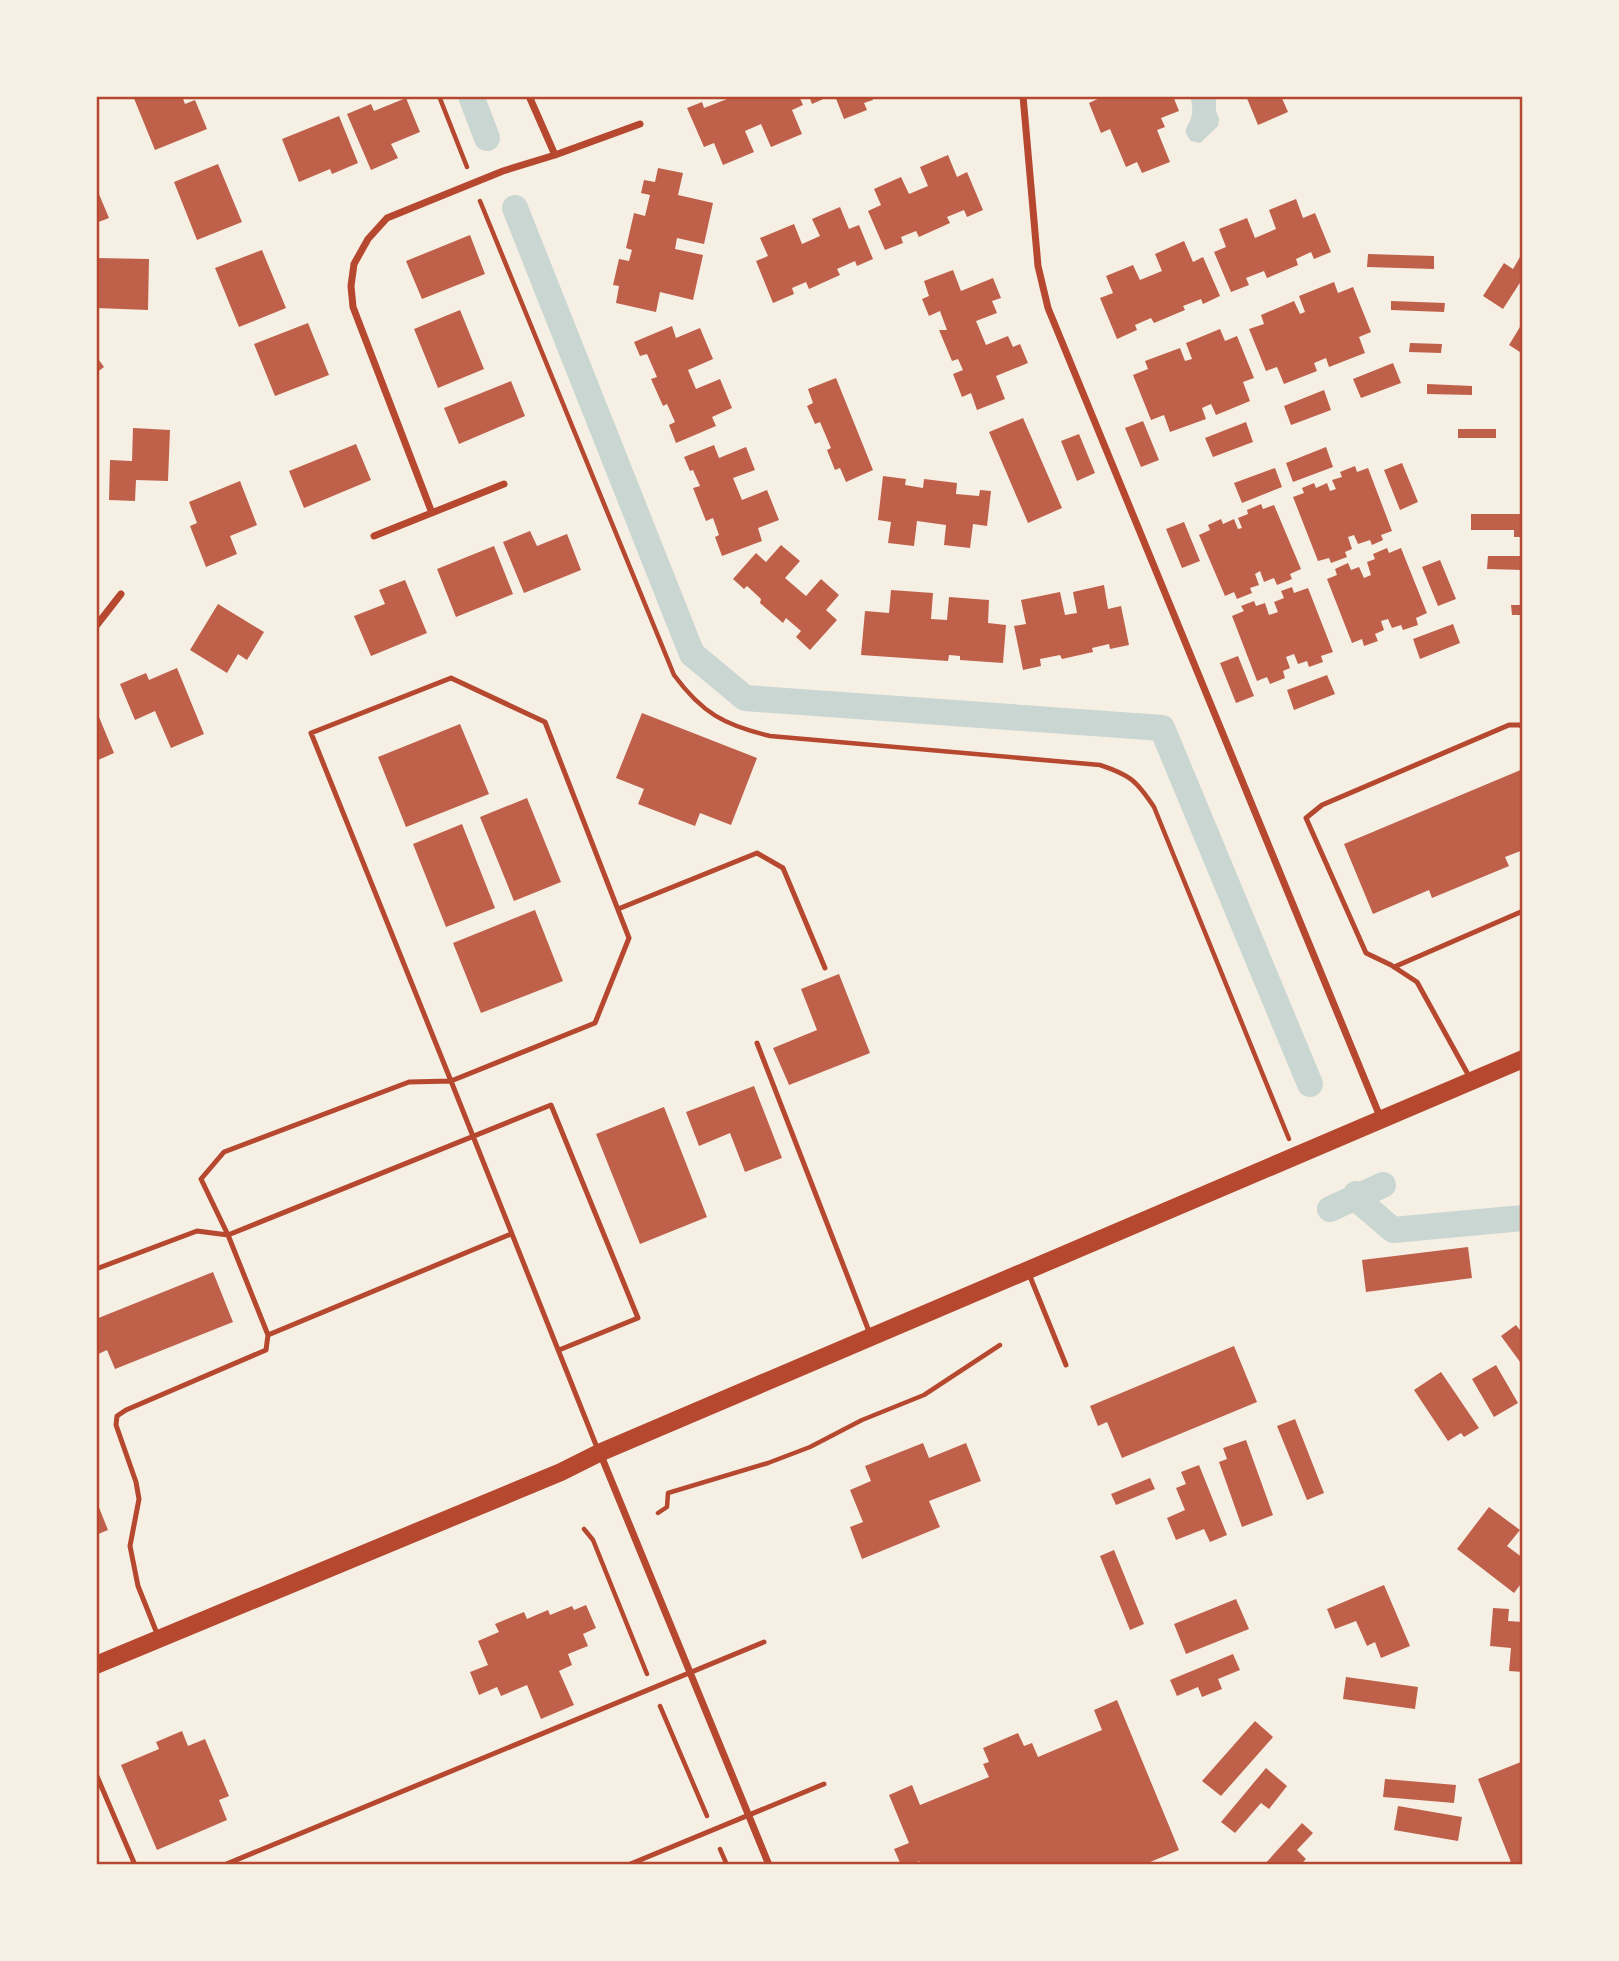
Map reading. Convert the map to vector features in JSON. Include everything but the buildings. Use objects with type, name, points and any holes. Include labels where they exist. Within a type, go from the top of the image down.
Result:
[{"type":"main road","points":[[96,1665],[549,1477],[600,1452],[1523,1059]]},
{"type":"street","points":[[529,96],[555,155]]},
{"type":"street","points":[[1023,96],[1038,265],[1048,308],[1381,1120]]},
{"type":"street","points":[[432,513],[353,307],[351,286],[354,264],[368,239],[387,218],[503,171],[640,124]]},
{"type":"street","points":[[374,536],[504,484]]},
{"type":"street","points":[[96,626],[121,594]]},
{"type":"street","points":[[600,1452],[769,1865]]},
{"type":"lane","points":[[159,1639],[135,1573],[130,1546],[139,1499],[136,1482],[116,1425],[117,1416],[266,1350],[268,1335],[228,1235],[201,1178],[224,1152],[409,1082],[451,1082],[596,1023],[629,938],[545,722],[451,678],[311,733],[451,1082],[473,1137],[511,1234],[600,1452]]},
{"type":"lane","points":[[1471,1081],[1417,982],[1366,953],[1306,818],[1322,805],[1509,724],[1523,728]]},
{"type":"lane","points":[[618,909],[757,853],[783,868],[825,968]]},
{"type":"lane","points":[[1394,967],[1523,911]]},
{"type":"lane","points":[[757,1043],[871,1337]]},
{"type":"lane","points":[[96,1269],[197,1231],[228,1235],[551,1105],[638,1318],[559,1350]]},
{"type":"lane","points":[[268,1335],[511,1234]]},
{"type":"lane","points":[[1027,1270],[1066,1365]]},
{"type":"lane","points":[[224,1865],[764,1642]]},
{"type":"lane","points":[[96,1774],[135,1865]]},
{"type":"lane","points":[[628,1865],[824,1784]]},
{"type":"path","points":[[439,96],[467,167]]},
{"type":"path","points":[[480,201],[674,675],[689,696],[712,715],[742,729],[770,736],[1100,765],[1122,773],[1140,786],[1154,807],[1296,1156]]},
{"type":"path","points":[[658,1513],[667,1507],[668,1493],[768,1463],[810,1447],[862,1420],[924,1395],[1000,1345]]},
{"type":"path","points":[[584,1529],[593,1540],[649,1678]]},
{"type":"path","points":[[660,1706],[709,1820]]},
{"type":"path","points":[[720,1849],[727,1865]]},
{"type":"shaded area","points":[[1191,96],[1216,96],[1218,126],[1200,143],[1191,141],[1186,133],[1192,114]]},
{"type":"waterway","points":[[471,96],[487,138]]},
{"type":"waterway","points":[[515,208],[692,654],[745,698],[1162,728],[1310,1084]]},
{"type":"waterway","points":[[1330,1209],[1383,1185]]},
{"type":"waterway","points":[[1356,1194],[1358,1200],[1393,1230],[1523,1218]]}]
